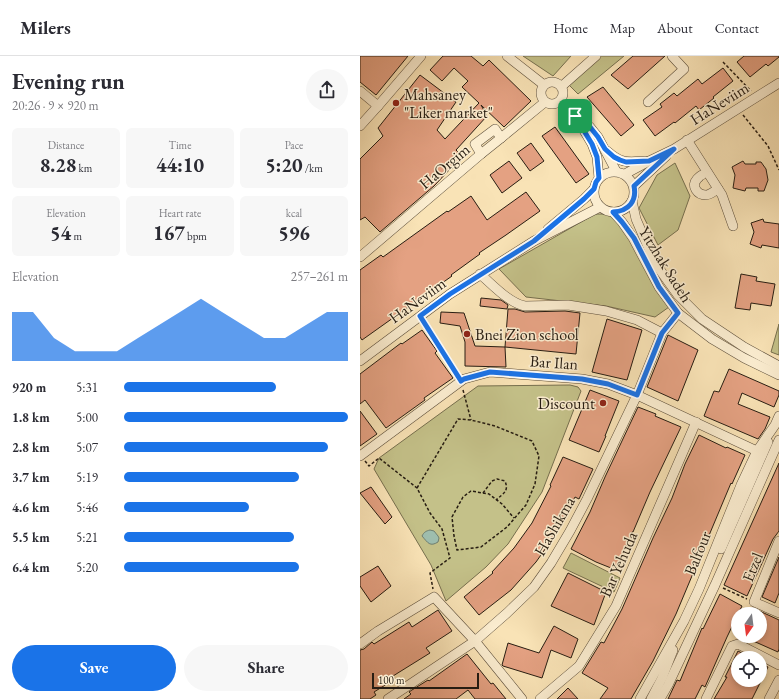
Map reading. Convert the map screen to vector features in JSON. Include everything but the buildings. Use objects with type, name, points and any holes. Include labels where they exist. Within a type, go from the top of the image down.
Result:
[{"type":"street","points":[[508,56],[544,85]]},
{"type":"street","points":[[562,86],[596,56]]},
{"type":"street","points":[[648,102],[684,69],[672,56]]},
{"type":"street","points":[[360,126],[417,57]]},
{"type":"street","points":[[553,82],[562,86],[564,96],[560,101],[553,104],[545,102],[541,94],[544,85],[553,82]]},
{"type":"street","name":"HaNeviim","points":[[634,186],[674,149],[779,83]]},
{"type":"street","points":[[360,91],[378,106]]},
{"type":"street","points":[[560,101],[575,116],[590,127],[598,137],[616,171]]},
{"type":"street","name":"HaOrgim","points":[[361,254],[545,102]]},
{"type":"street","points":[[575,116],[592,144],[597,157],[599,178]]},
{"type":"street","points":[[687,140],[722,195],[733,226]]},
{"type":"street","points":[[605,149],[614,157],[626,162],[649,161]]},
{"type":"street","name":"HaNeviim","points":[[625,174],[674,149]]},
{"type":"street","points":[[616,171],[625,174],[630,179],[635,191],[632,202],[625,210],[619,212],[608,212],[600,207],[596,201],[594,189],[599,178],[604,174],[616,171]]},
{"type":"street","points":[[702,175],[697,178],[694,184],[694,188],[698,193],[708,195],[718,189]]},
{"type":"street","name":"HaNeviim","points":[[534,241],[594,189]]},
{"type":"street","name":"Yitzhak Sadeh","points":[[632,202],[636,219],[655,263],[678,295],[702,319],[744,347],[778,373]]},
{"type":"street","name":"HaNeviim","points":[[360,361],[450,294],[480,274],[534,241],[600,207]]},
{"type":"street","name":"Yitzhak Sadeh","points":[[613,212],[634,238],[659,287],[678,313],[712,339],[744,358],[778,373]]},
{"type":"street","points":[[480,274],[510,300],[519,305],[568,306],[606,311],[637,320],[662,333]]},
{"type":"street","name":"HaShikma","points":[[388,699],[475,641],[534,587],[551,563],[587,499],[637,395],[662,333],[678,313]]},
{"type":"street","name":"Bar Ilan","points":[[360,456],[464,379],[490,372],[582,379],[608,384],[637,395],[757,451]]},
{"type":"street","name":"Balfour","points":[[640,699],[684,621],[699,589],[735,499],[757,451],[775,425],[779,416]]},
{"type":"street","name":"Bar Yehuda","points":[[540,699],[579,666],[616,606],[696,422]]},
{"type":"street","points":[[699,589],[726,538],[766,449],[775,425]]},
{"type":"street","name":"Balfour","points":[[660,699],[715,585],[779,440]]},
{"type":"street","name":"Etzel","points":[[779,541],[754,602],[779,613]]},
{"type":"street","points":[[360,644],[378,631],[434,597],[475,641],[522,699]]},
{"type":"street","points":[[651,699],[662,678],[684,621]]},
{"type":"street","points":[[706,699],[732,646],[738,644],[779,665]]},
{"type":"street","points":[[769,699],[779,680]]},
{"type":"path","points":[[723,62],[756,97]]},
{"type":"path","points":[[738,108],[768,146],[779,170]]},
{"type":"path","points":[[420,316],[461,381],[471,420]]},
{"type":"path","points":[[417,488],[458,419],[471,420],[495,426],[532,441],[539,456],[535,484],[526,505],[507,527],[481,547],[457,550],[452,517],[463,497],[471,490],[489,494],[502,504],[514,518]]},
{"type":"path","points":[[360,456],[369,466],[379,458],[417,488],[430,513],[442,529],[450,558],[430,572],[434,597]]},
{"type":"path","points":[[483,493],[492,481],[497,479],[504,481],[507,486],[506,491],[496,500]]},
{"type":"path","points":[[715,585],[754,602]]},
{"type":"shaded area","points":[[523,56],[571,56],[553,76]]},
{"type":"shaded area","points":[[594,56],[624,56],[578,94],[565,81]]},
{"type":"shaded area","points":[[675,163],[690,196],[678,230],[658,245],[639,208],[657,175]]},
{"type":"shaded area","points":[[595,214],[606,214],[613,217],[625,229],[669,307],[655,317],[606,306],[526,297],[499,269]]},
{"type":"shaded area","points":[[779,324],[779,355],[771,352]]},
{"type":"shaded area","points":[[570,385],[578,387],[581,391],[542,492],[508,544],[486,567],[446,601],[431,565],[374,469],[379,458],[478,386]]},
{"type":"shaded area","points":[[430,530],[434,531],[438,536],[438,542],[431,544],[422,536],[425,532]]},
{"type":"shaded area","points":[[571,553],[620,578],[614,592],[563,568]]},
{"type":"place","name":"Mahsaney \"Liker market\"","points":[[396,103]]},
{"type":"place","name":"Bnei Zion school","points":[[467,334]]},
{"type":"place","name":"Discount","points":[[603,403]]},
{"type":"route","points":[[575,116],[590,127],[605,149],[614,157],[626,162],[649,161],[674,149],[634,186],[634,196],[629,206],[625,210],[613,212],[634,238],[659,287],[678,313],[662,333],[637,395],[608,384],[582,379],[490,372],[461,381],[420,316],[450,294],[534,241],[594,189],[599,178],[597,157],[586,132],[575,116]]}]
